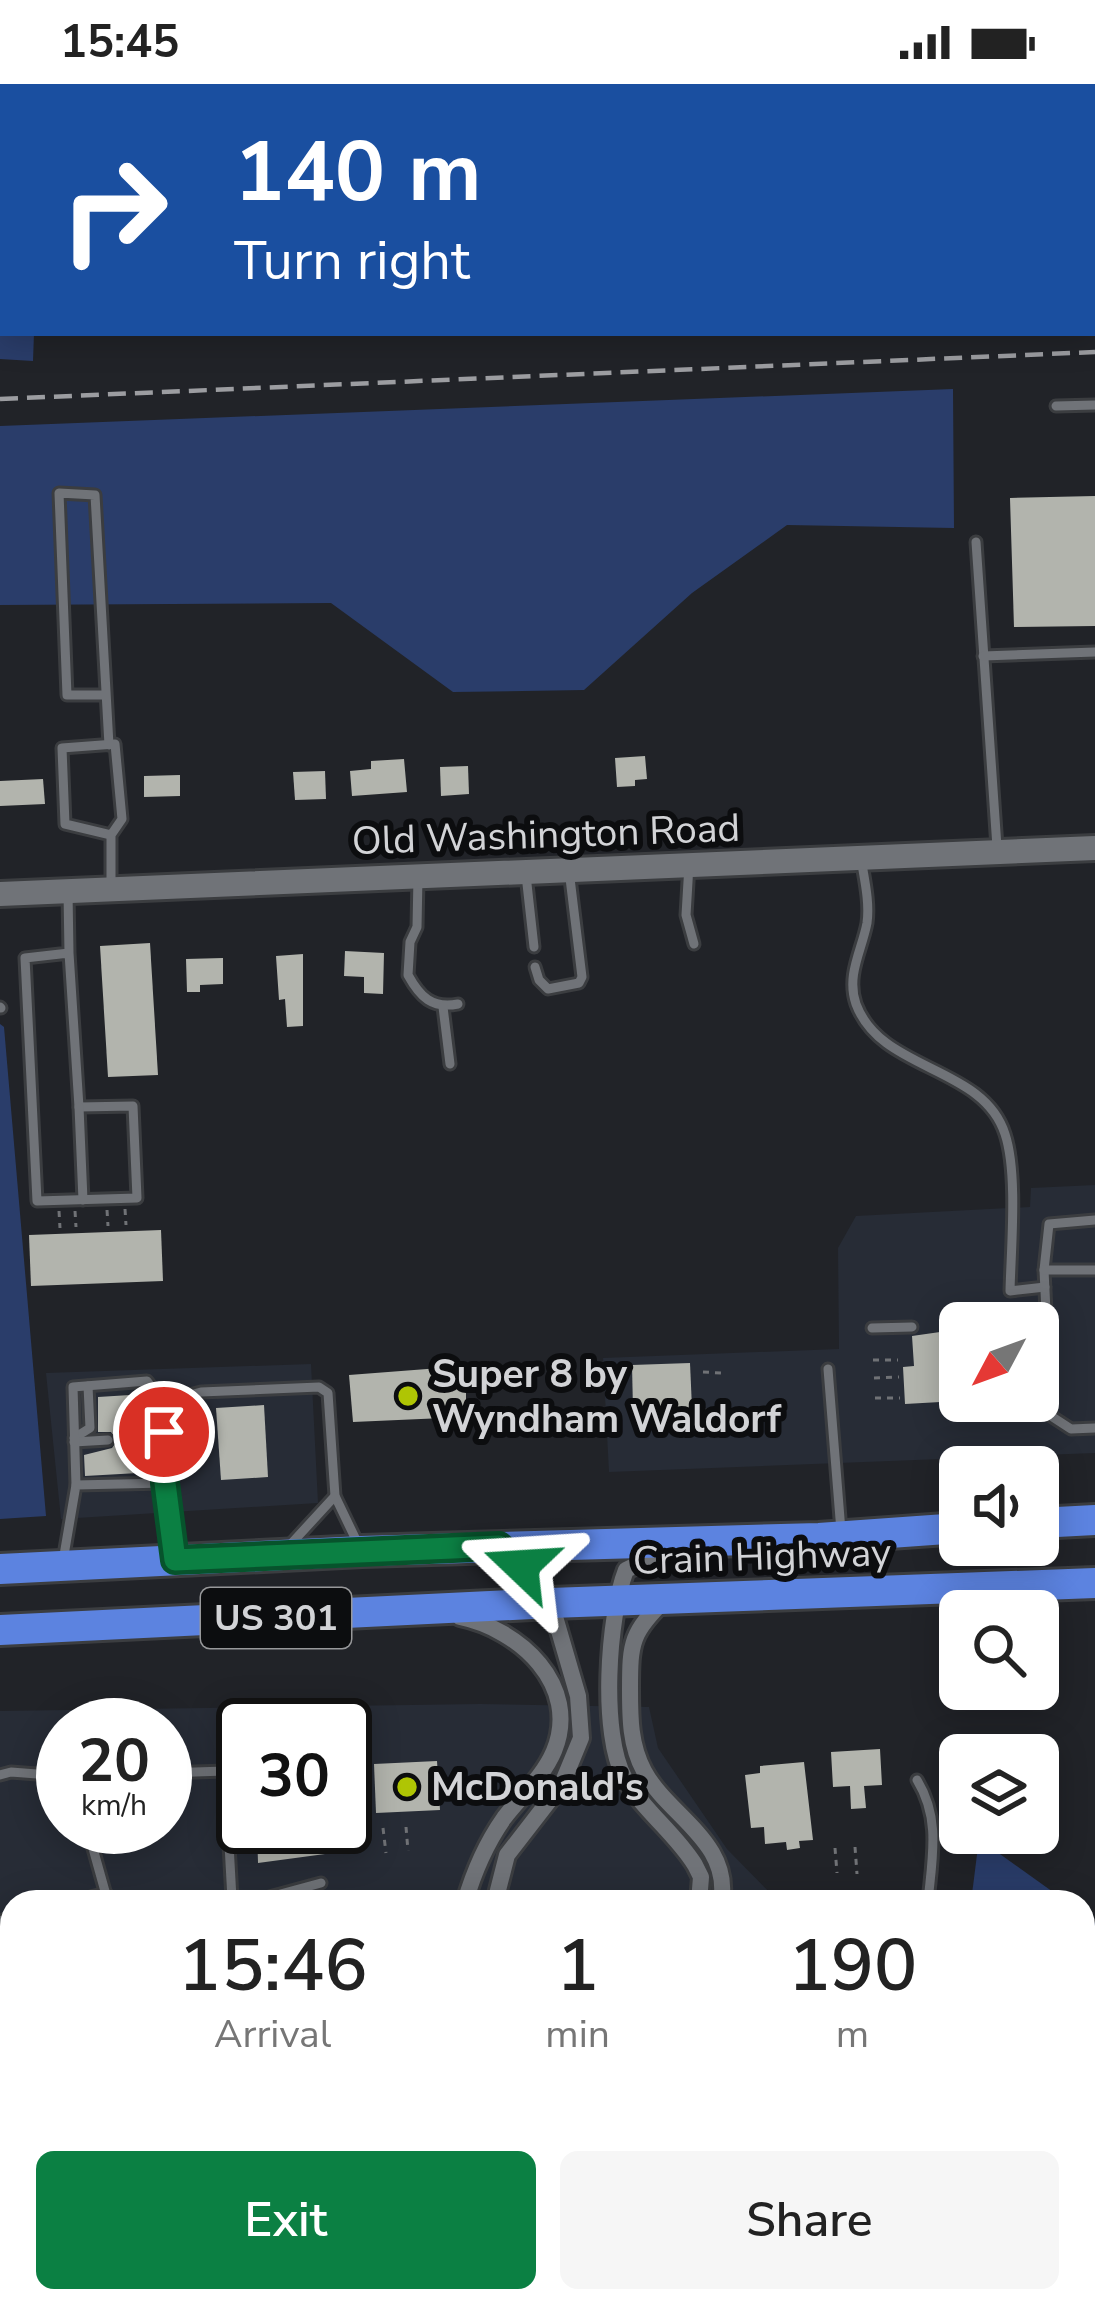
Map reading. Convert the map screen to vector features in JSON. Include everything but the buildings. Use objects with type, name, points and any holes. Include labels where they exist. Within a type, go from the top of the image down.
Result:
[{"type":"highway","points":[[1059,1522],[1095,1520]]},
{"type":"highway","name":"Crain Highway","points":[[0,1569],[939,1529]]},
{"type":"highway","name":"Crain Highway","points":[[0,1630],[1095,1583]]},
{"type":"main road","name":"Old Washington Road","points":[[0,894],[1095,848]]},
{"type":"street","points":[[700,1890],[695,1865],[629,1785],[618,1762],[610,1709],[614,1601],[626,1570],[656,1554],[708,1540]]},
{"type":"street","points":[[498,1890],[507,1855],[562,1784],[581,1738],[578,1696],[551,1603],[499,1546]]},
{"type":"street","points":[[666,1600],[644,1620],[630,1646],[630,1732],[651,1782],[707,1843],[719,1867],[721,1890]]},
{"type":"street","points":[[424,1610],[490,1623],[511,1634],[534,1654],[557,1700],[556,1746],[542,1773],[491,1837],[469,1890]]},
{"type":"lane","points":[[1056,406],[1095,405]]},
{"type":"lane","points":[[104,695],[68,695],[59,494],[95,495],[109,745]]},
{"type":"lane","points":[[976,542],[997,852]]},
{"type":"lane","points":[[983,656],[1095,652]]},
{"type":"lane","points":[[111,835],[65,824],[62,748],[115,744],[122,819],[111,835],[112,890]]},
{"type":"lane","points":[[861,858],[867,922],[853,988],[860,1012],[899,1052],[974,1092],[992,1108],[1007,1141],[1010,1291],[1045,1287]]},
{"type":"lane","points":[[688,865],[686,915],[694,944]]},
{"type":"lane","points":[[535,967],[538,980],[548,989],[579,983],[582,977],[568,871]]},
{"type":"lane","points":[[526,872],[534,947]]},
{"type":"lane","points":[[418,877],[417,927],[410,942],[408,975],[428,1001],[443,1007],[458,1004]]},
{"type":"lane","points":[[68,892],[83,1199]]},
{"type":"lane","points":[[69,953],[25,958],[37,1201],[137,1198],[133,1106],[79,1107]]},
{"type":"lane","points":[[443,1007],[450,1064]]},
{"type":"lane","points":[[1095,1220],[1049,1224],[1044,1270],[1051,1416],[1071,1429],[1095,1428]]},
{"type":"lane","points":[[1044,1270],[1095,1270]]},
{"type":"lane","points":[[872,1328],[911,1327]]},
{"type":"lane","points":[[828,1370],[842,1536]]},
{"type":"lane","points":[[62,1566],[76,1485],[73,1387],[147,1381],[163,1402],[170,1436],[165,1483],[175,1560]]},
{"type":"lane","points":[[163,1402],[200,1392],[325,1389],[334,1496],[362,1551]]},
{"type":"lane","points":[[138,1451],[133,1439],[170,1436]]},
{"type":"lane","points":[[74,1440],[108,1440]]},
{"type":"lane","points":[[76,1485],[138,1478],[165,1483]]},
{"type":"lane","points":[[277,1556],[304,1534],[334,1496]]},
{"type":"lane","points":[[192,1772],[225,1771],[228,1890]]},
{"type":"lane","points":[[0,1775],[36,1774]]},
{"type":"lane","points":[[917,1780],[934,1820],[929,1890]]},
{"type":"lane","points":[[95,1854],[105,1890]]},
{"type":"lane","points":[[295,1890],[321,1883]]},
{"type":"path","points":[[873,1360],[898,1360]]},
{"type":"path","points":[[703,1372],[721,1373]]},
{"type":"path","points":[[874,1378],[899,1377]]},
{"type":"path","points":[[875,1398],[900,1398]]},
{"type":"path","points":[[704,1410],[722,1412]]},
{"type":"path","points":[[170,1436],[192,1435]]},
{"type":"path","points":[[406,1827],[408,1851]]},
{"type":"path","points":[[383,1828],[386,1852]]},
{"type":"path","points":[[855,1847],[857,1874]]},
{"type":"path","points":[[835,1848],[837,1873]]},
{"type":"shaded area","points":[[0,336],[34,336],[33,361],[0,359]]},
{"type":"shaded area","points":[[953,389],[954,528],[787,525],[692,593],[584,690],[453,692],[331,603],[0,605],[0,426]]},
{"type":"shaded area","points":[[0,1024],[4,1027],[46,1516],[0,1519]]},
{"type":"shaded area","points":[[1095,1185],[1095,1453],[1059,1454],[1059,1446],[939,1446],[939,1459],[609,1472],[603,1358],[839,1349],[838,1248],[856,1216],[1030,1207],[1031,1188]]},
{"type":"shaded area","points":[[311,1364],[318,1503],[61,1519],[46,1373]]},
{"type":"shaded area","points":[[372,1706],[649,1707],[658,1748],[727,1849],[767,1890],[0,1890],[0,1711],[36,1710],[36,1854],[192,1854],[192,1708],[216,1708],[216,1854],[372,1854]]},
{"type":"shaded area","points":[[977,1854],[1000,1854],[1050,1890],[973,1890]]},
{"type":"railway","points":[[0,399],[1095,352]]},
{"type":"place","name":"Super 8 by Wyndham Waldorf","points":[[408,1396]]},
{"type":"place","name":"McDonald's","points":[[407,1787]]},
{"type":"route","points":[[164,1432],[175,1560],[499,1546],[521,1566]]}]
